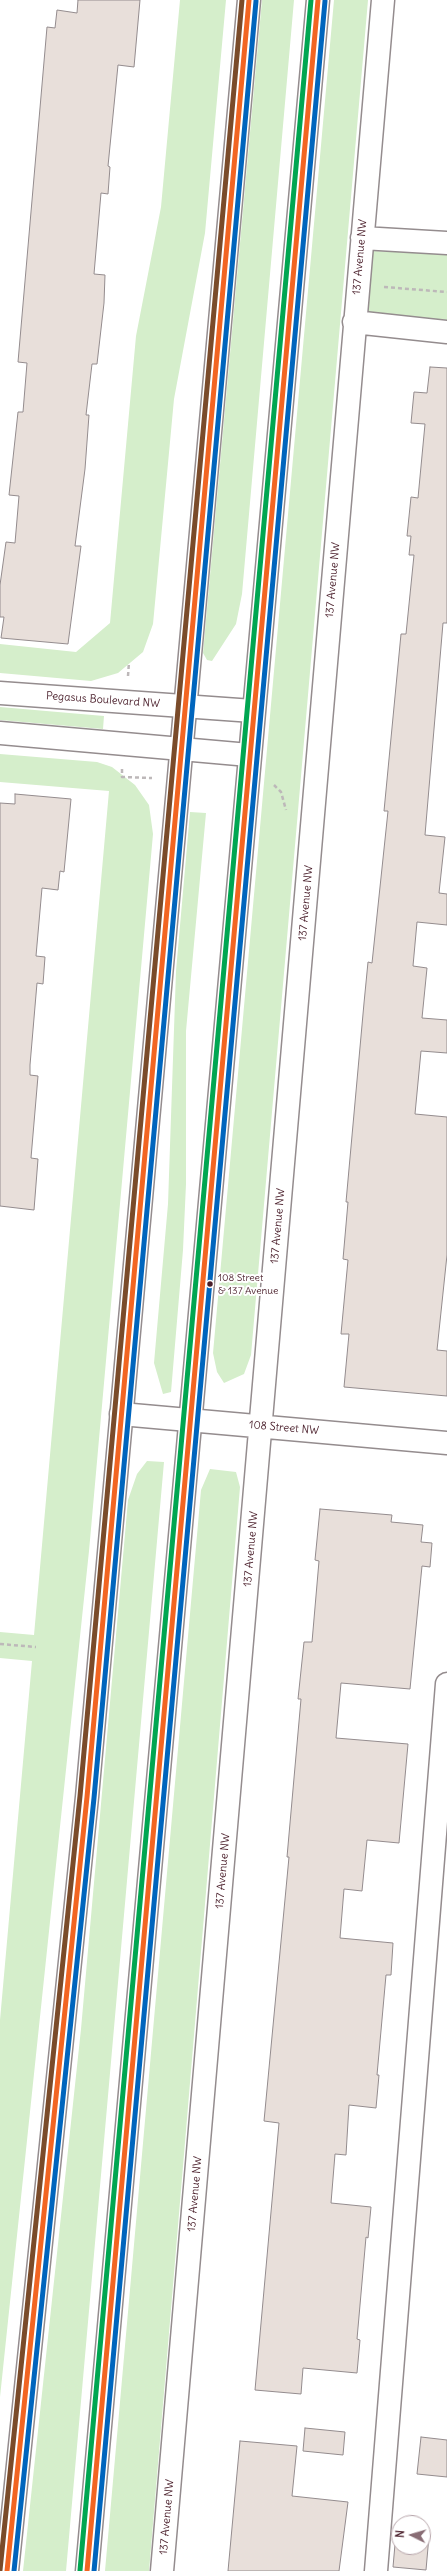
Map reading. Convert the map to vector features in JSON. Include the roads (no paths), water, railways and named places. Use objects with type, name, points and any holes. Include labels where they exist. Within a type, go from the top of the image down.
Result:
[{"type":"main road","points":[[7,2571],[88,1789],[249,0]]},
{"type":"main road","points":[[87,2571],[318,0]]},
{"type":"main road","name":"137 Avenue NW","points":[[162,2571],[261,1426],[357,285],[383,0]]},
{"type":"main road","points":[[362,238],[447,243]]},
{"type":"main road","points":[[354,322],[447,332]]},
{"type":"main road","name":"Pegasus Boulevard NW","points":[[0,693],[253,711]]},
{"type":"main road","points":[[0,733],[249,755]]},
{"type":"main road","name":"108 Street NW","points":[[121,1414],[447,1443]]},
{"type":"main road","points":[[376,2571],[447,1684]]},
{"type":"place","name":"108 Street & 137 Avenue","points":[[210,1284]]}]
